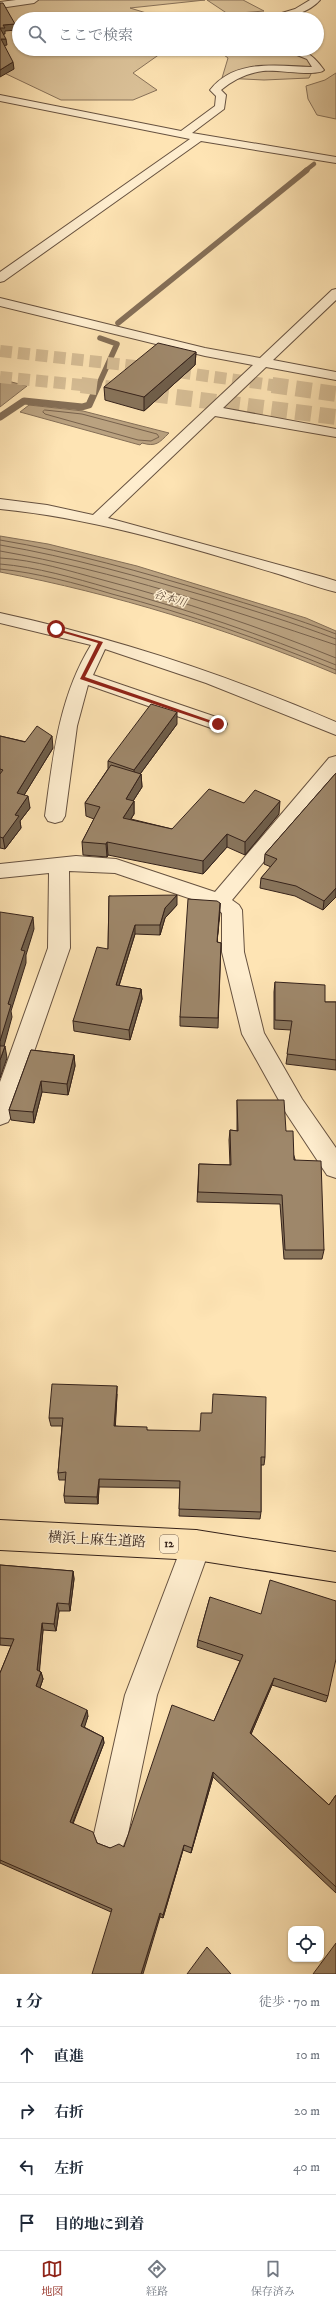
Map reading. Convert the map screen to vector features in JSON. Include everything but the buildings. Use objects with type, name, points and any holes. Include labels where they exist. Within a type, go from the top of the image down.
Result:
[{"type":"main road","name":"横浜上麻生道路","points":[[0,1535],[196,1545],[336,1567]]},
{"type":"street","points":[[0,5],[34,0]]},
{"type":"street","points":[[294,12],[316,0]]},
{"type":"street","points":[[183,135],[220,107],[221,95],[215,90],[225,80],[245,71],[280,67],[319,70],[310,57],[307,56]]},
{"type":"street","points":[[0,98],[199,138],[336,160]]},
{"type":"street","points":[[0,278],[199,138]]},
{"type":"street","points":[[97,520],[336,294]]},
{"type":"street","points":[[0,302],[157,341],[263,363],[336,376]]},
{"type":"street","points":[[213,411],[336,433]]},
{"type":"street","points":[[0,504],[97,520],[264,564],[336,587]]},
{"type":"street","points":[[0,618],[56,629],[172,664],[259,695],[336,729]]},
{"type":"street","points":[[55,816],[69,717],[82,677],[101,642]]},
{"type":"street","points":[[82,677],[218,724]]},
{"type":"street","points":[[219,901],[336,762]]},
{"type":"street","points":[[0,871],[76,863],[116,866],[219,901],[232,910],[233,952],[253,1034],[294,1106],[336,1168]]},
{"type":"street","points":[[0,1115],[59,948],[59,865]]},
{"type":"street","points":[[111,1834],[141,1695],[196,1545]]},
{"type":"shaded area","points":[[21,0],[205,0],[130,8],[143,12],[12,12],[12,56],[157,56],[133,73],[157,90],[133,100],[61,100],[0,71],[0,4]]},
{"type":"shaded area","points":[[207,0],[243,0],[264,11],[252,12],[225,12]]},
{"type":"shaded area","points":[[225,56],[303,56],[306,57],[314,68],[309,78],[264,80],[222,78],[228,58]]},
{"type":"shaded area","points":[[336,73],[336,119],[317,115],[308,99],[306,86],[325,80]]},
{"type":"water","points":[[0,379],[27,386],[0,407]]},
{"type":"water","points":[[29,405],[83,411],[169,433],[157,443],[151,445],[142,443],[140,445],[20,412]]},
{"type":"water","name":"谷本川","points":[[0,536],[48,544],[137,566],[306,618],[336,631],[336,674],[254,642],[171,614],[86,591],[0,572]]},
{"type":"waterway","points":[[305,171],[314,164]]},
{"type":"waterway","points":[[118,323],[307,170]]},
{"type":"waterway","points":[[98,386],[117,344],[100,338]]},
{"type":"waterway","points":[[0,417],[24,401],[82,407],[89,405],[98,385]]},
{"type":"tunnel","points":[[0,351],[135,366],[279,386]]},
{"type":"tunnel","points":[[0,377],[81,385]]},
{"type":"tunnel","points":[[81,385],[91,386]]},
{"type":"tunnel","points":[[81,385],[336,417]]},
{"type":"tunnel","points":[[272,385],[336,394]]},
{"type":"route","points":[[56,629],[101,642],[93,653],[82,677],[218,724]]}]
